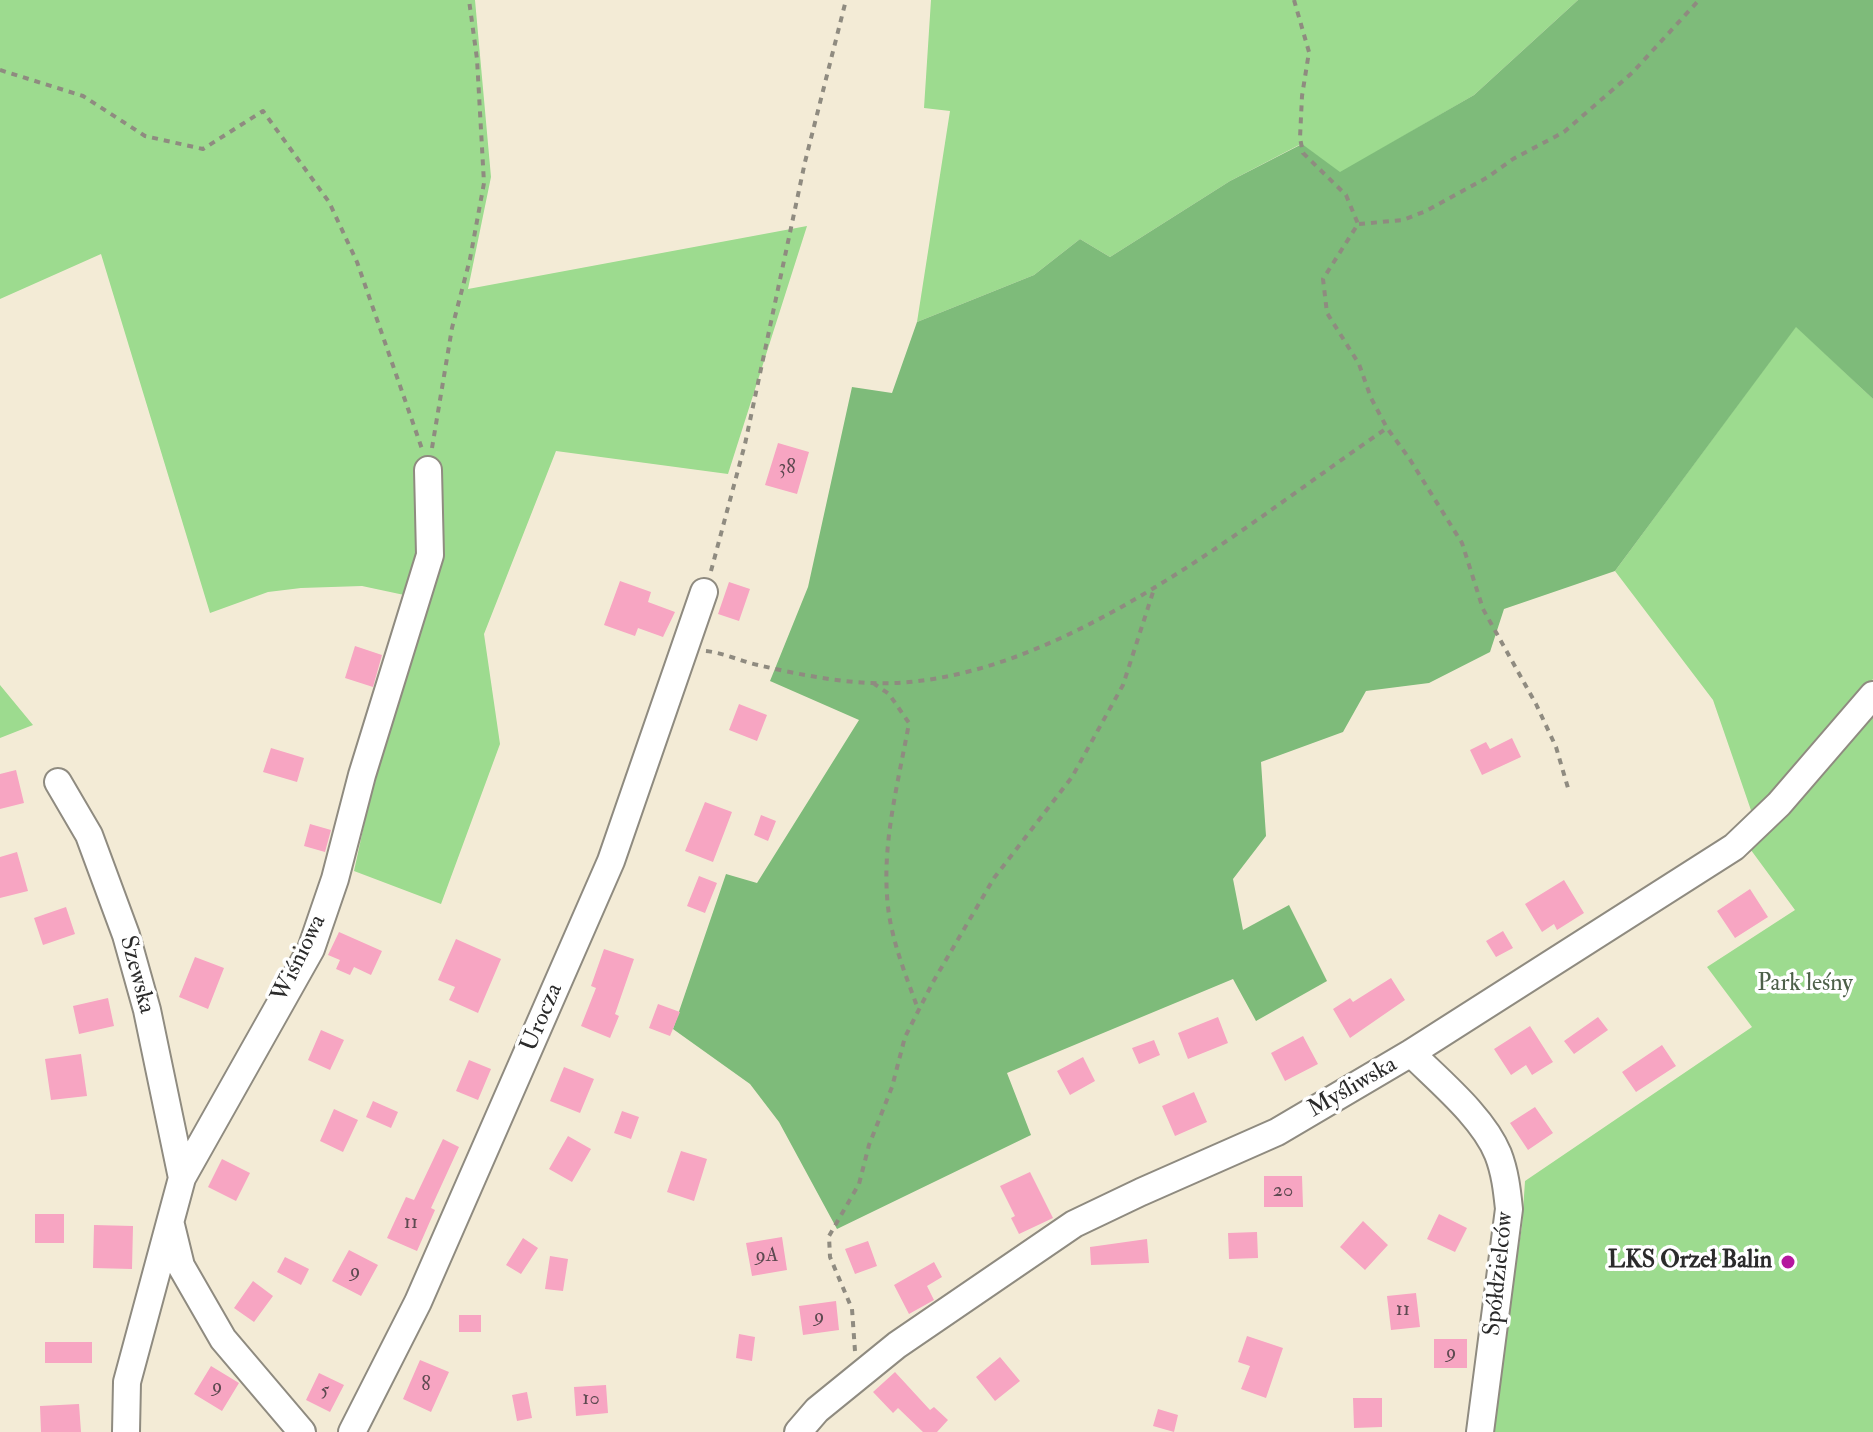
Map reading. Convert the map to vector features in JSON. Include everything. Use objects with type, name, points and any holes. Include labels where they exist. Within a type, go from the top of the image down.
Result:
[{"type":"street","name":"Wiśniowa","points":[[126,1432],[127,1382],[182,1178],[311,949],[335,879],[362,775],[430,555],[428,470]]},
{"type":"street","name":"Urocza","points":[[352,1432],[418,1302],[611,861],[704,592]]},
{"type":"street","name":"Myśliwska","points":[[798,1432],[817,1410],[897,1345],[1074,1224],[1277,1132],[1411,1053],[1734,847],[1779,804],[1873,695]]},
{"type":"street","name":"Szewska","points":[[58,782],[89,835],[126,935],[147,1010],[182,1178]]},
{"type":"street","name":"Spółdzielców","points":[[1411,1053],[1484,1129],[1497,1152],[1505,1179],[1509,1209],[1480,1432]]},
{"type":"street","points":[[170,1220],[181,1266],[223,1339],[302,1432]]},
{"type":"path","points":[[428,470],[452,328],[470,259],[484,183],[477,59],[469,0]]},
{"type":"path","points":[[704,592],[745,444],[805,162],[846,0]]},
{"type":"path","points":[[1294,0],[1309,52],[1302,96],[1300,138],[1303,153],[1346,195],[1358,224]]},
{"type":"path","points":[[1358,224],[1403,220],[1426,211],[1564,132],[1632,73],[1699,0]]},
{"type":"path","points":[[0,70],[83,96],[145,136],[203,149],[263,111],[329,202],[357,262],[407,399],[428,470]]},
{"type":"path","points":[[1358,224],[1323,279],[1327,313],[1359,364],[1371,398],[1387,428],[1462,543],[1483,609],[1541,715],[1556,747],[1568,788]]},
{"type":"path","points":[[685,648],[724,653],[740,660],[818,676],[871,682],[908,682],[970,672],[1052,641],[1099,619],[1220,545],[1387,428]]},
{"type":"path","points":[[855,1379],[852,1309],[830,1257],[829,1236],[859,1184],[869,1145],[892,1087],[905,1037],[994,878],[1072,777],[1109,712],[1123,685],[1155,586]]},
{"type":"path","points":[[871,682],[889,694],[909,723],[887,849],[887,898],[896,949],[919,1011]]},
{"type":"green space","points":[[0,0],[475,0],[491,177],[468,289],[807,226],[728,474],[556,451],[484,634],[500,744],[441,904],[354,871],[376,770],[423,599],[362,586],[301,588],[268,592],[210,613],[101,254],[0,299]]},
{"type":"green space","points":[[931,0],[1578,0],[1474,95],[1340,173],[1301,144],[1230,181],[1110,257],[1080,239],[1034,275],[917,322],[950,111],[924,108]]},
{"type":"green space","points":[[1578,0],[1873,0],[1873,399],[1796,327],[1615,571],[1504,609],[1490,652],[1429,683],[1366,691],[1343,732],[1261,762],[1266,836],[1233,879],[1243,930],[1289,905],[1327,981],[1256,1021],[1233,979],[1007,1073],[1031,1135],[837,1229],[779,1122],[750,1084],[673,1029],[726,874],[757,883],[859,720],[770,681],[808,587],[852,387],[892,393],[917,322],[1034,275],[1080,239],[1110,257],[1230,181],[1302,144],[1340,172],[1474,95]]},
{"type":"green space","points":[[1796,326],[1873,399],[1873,679],[1754,819],[1713,700],[1615,571]]},
{"type":"green space","points":[[0,685],[33,725],[0,738]]},
{"type":"green space","name":"Park leśny","points":[[1873,708],[1873,1432],[1489,1432],[1522,1226],[1525,1181],[1752,1027],[1707,967],[1795,910],[1748,846]]},
{"type":"building","points":[[778,443],[809,452],[797,494],[765,485]]},
{"type":"building","points":[[620,581],[651,592],[648,602],[675,612],[663,637],[638,628],[635,636],[604,625]]},
{"type":"building","points":[[729,582],[750,589],[739,621],[718,614]]},
{"type":"building","points":[[355,646],[382,655],[373,687],[345,678]]},
{"type":"building","points":[[739,704],[767,715],[757,741],[729,730]]},
{"type":"building","points":[[1512,738],[1521,757],[1482,775],[1470,750],[1486,742],[1490,749]]},
{"type":"building","points":[[271,748],[304,758],[297,782],[263,772]]},
{"type":"building","points":[[16,770],[24,803],[0,809],[0,774]]},
{"type":"building","points":[[705,802],[732,812],[713,862],[685,851]]},
{"type":"building","points":[[761,815],[776,821],[768,841],[754,835]]},
{"type":"building","points":[[310,824],[331,830],[325,852],[304,846]]},
{"type":"building","points":[[17,852],[28,891],[0,898],[0,857]]},
{"type":"building","points":[[699,876],[717,883],[705,913],[687,906]]},
{"type":"building","points":[[1564,880],[1584,913],[1557,930],[1554,924],[1542,932],[1525,904]]},
{"type":"building","points":[[1750,889],[1768,917],[1735,938],[1717,911]]},
{"type":"building","points":[[66,907],[75,934],[43,945],[34,918]]},
{"type":"building","points":[[1503,931],[1513,948],[1496,957],[1486,941]]},
{"type":"building","points":[[339,932],[382,951],[371,975],[354,967],[350,975],[336,969],[340,960],[328,955]]},
{"type":"building","points":[[456,939],[501,959],[478,1013],[449,1000],[455,987],[438,980]]},
{"type":"building","points":[[604,949],[634,959],[610,1038],[581,1026],[596,988],[591,986]]},
{"type":"building","points":[[195,957],[224,968],[208,1009],[179,997]]},
{"type":"building","points":[[1391,978],[1405,1000],[1350,1038],[1333,1009],[1350,998],[1353,1002]]},
{"type":"building","points":[[108,998],[114,1026],[79,1034],[73,1006]]},
{"type":"building","points":[[658,1004],[680,1012],[670,1036],[649,1028]]},
{"type":"building","points":[[1218,1017],[1228,1043],[1188,1059],[1178,1033]]},
{"type":"building","points":[[1598,1017],[1608,1030],[1574,1054],[1564,1041]]},
{"type":"building","points":[[1530,1026],[1553,1062],[1532,1075],[1526,1065],[1511,1075],[1494,1049]]},
{"type":"building","points":[[321,1030],[344,1040],[330,1070],[308,1060]]},
{"type":"building","points":[[1303,1036],[1318,1064],[1285,1081],[1271,1053]]},
{"type":"building","points":[[1154,1040],[1160,1055],[1139,1064],[1132,1048]]},
{"type":"building","points":[[1662,1045],[1676,1066],[1636,1092],[1622,1072]]},
{"type":"building","points":[[81,1054],[87,1096],[51,1100],[45,1059]]},
{"type":"building","points":[[1083,1057],[1095,1081],[1070,1095],[1057,1071]]},
{"type":"building","points":[[469,1060],[491,1069],[478,1100],[456,1091]]},
{"type":"building","points":[[564,1067],[594,1079],[580,1113],[550,1101]]},
{"type":"building","points":[[1194,1092],[1207,1122],[1175,1136],[1162,1106]]},
{"type":"building","points":[[373,1101],[398,1112],[391,1128],[366,1117]]},
{"type":"building","points":[[1535,1107],[1553,1133],[1528,1150],[1510,1123]]},
{"type":"building","points":[[334,1109],[358,1120],[343,1152],[320,1141]]},
{"type":"building","points":[[622,1111],[639,1117],[631,1139],[614,1133]]},
{"type":"building","points":[[568,1136],[591,1149],[572,1182],[549,1169]]},
{"type":"building","points":[[443,1139],[459,1147],[431,1208],[435,1210],[417,1251],[387,1238],[406,1197],[414,1200]]},
{"type":"building","points":[[681,1151],[707,1159],[694,1201],[667,1192]]},
{"type":"building","points":[[222,1159],[250,1173],[236,1201],[208,1187]]},
{"type":"building","points":[[1030,1172],[1053,1218],[1019,1234],[1011,1218],[1015,1216],[1000,1186]]},
{"type":"building","points":[[1264,1176],[1302,1176],[1303,1207],[1264,1207]]},
{"type":"building","points":[[35,1214],[64,1214],[64,1243],[35,1243]]},
{"type":"building","points":[[1439,1214],[1467,1228],[1455,1252],[1427,1239]]},
{"type":"building","points":[[1363,1221],[1388,1245],[1365,1270],[1340,1247]]},
{"type":"building","points":[[94,1225],[133,1226],[132,1269],[93,1268]]},
{"type":"building","points":[[1257,1232],[1258,1258],[1229,1259],[1228,1233]]},
{"type":"building","points":[[782,1237],[787,1270],[752,1276],[746,1243]]},
{"type":"building","points":[[523,1238],[538,1248],[521,1274],[506,1265]]},
{"type":"building","points":[[1147,1239],[1149,1263],[1091,1265],[1090,1247]]},
{"type":"building","points":[[868,1241],[877,1266],[855,1274],[845,1249]]},
{"type":"building","points":[[349,1250],[378,1265],[361,1296],[332,1281]]},
{"type":"building","points":[[550,1256],[568,1259],[563,1291],[545,1289]]},
{"type":"building","points":[[285,1257],[309,1269],[301,1285],[277,1272]]},
{"type":"building","points":[[934,1262],[942,1277],[927,1286],[934,1300],[909,1314],[894,1285]]},
{"type":"building","points":[[253,1281],[273,1296],[254,1322],[234,1308]]},
{"type":"building","points":[[1416,1293],[1420,1327],[1391,1330],[1387,1296]]},
{"type":"building","points":[[836,1301],[839,1330],[803,1335],[799,1306]]},
{"type":"building","points":[[459,1315],[481,1315],[481,1332],[459,1332]]},
{"type":"building","points":[[739,1334],[755,1337],[752,1361],[736,1358]]},
{"type":"building","points":[[1247,1336],[1283,1348],[1266,1398],[1241,1389],[1250,1366],[1238,1362]]},
{"type":"building","points":[[1434,1339],[1467,1339],[1467,1368],[1434,1368]]},
{"type":"building","points":[[45,1342],[92,1342],[92,1363],[45,1363]]},
{"type":"building","points":[[1000,1357],[1020,1381],[995,1401],[976,1377]]},
{"type":"building","points":[[420,1360],[449,1372],[431,1412],[403,1399]]},
{"type":"building","points":[[211,1366],[239,1383],[222,1411],[194,1394]]},
{"type":"building","points":[[895,1372],[930,1410],[934,1407],[948,1420],[937,1432],[923,1432],[898,1408],[893,1413],[873,1392]]},
{"type":"building","points":[[319,1373],[344,1385],[330,1412],[306,1400]]},
{"type":"building","points":[[606,1385],[608,1413],[576,1416],[574,1387]]},
{"type":"building","points":[[527,1392],[532,1418],[517,1421],[512,1395]]},
{"type":"building","points":[[1353,1398],[1382,1398],[1382,1427],[1354,1428]]},
{"type":"building","points":[[79,1404],[81,1432],[41,1432],[40,1406]]},
{"type":"building","points":[[1158,1409],[1178,1415],[1174,1432],[1153,1426]]},
{"type":"place","name":"LKS Orzeł Balin","points":[[1788,1262]]}]
